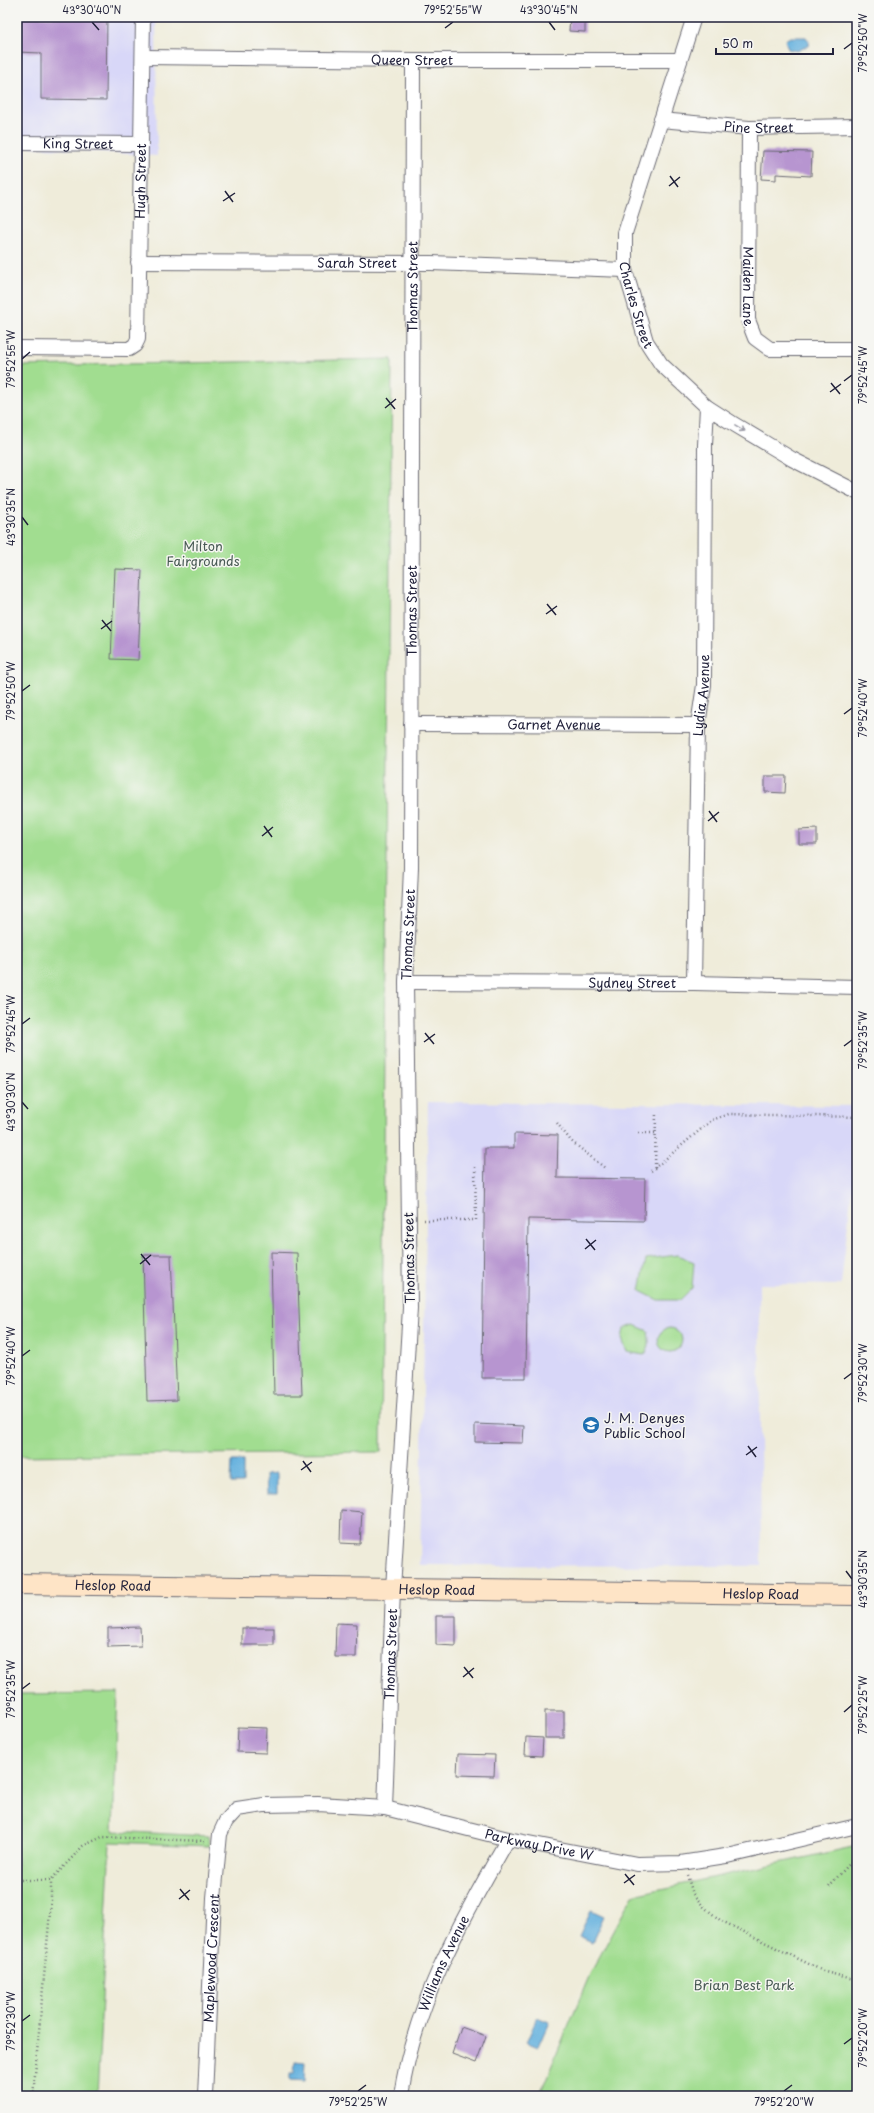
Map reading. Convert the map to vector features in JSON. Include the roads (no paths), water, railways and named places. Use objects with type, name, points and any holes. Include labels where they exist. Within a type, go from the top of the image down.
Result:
[{"type":"street","name":"Hugh Street","points":[[17,348],[129,349],[135,345],[138,333],[143,17]]},
{"type":"street","name":"Charles Street","points":[[694,17],[626,233],[624,270],[646,342],[661,364],[707,407],[792,459],[857,492]]},
{"type":"street","name":"Queen Street","points":[[143,57],[413,60],[680,60]]},
{"type":"street","name":"Thomas Street","points":[[385,1808],[393,1589],[410,1308],[406,982],[411,868],[413,60]]},
{"type":"street","name":"Pine Street","points":[[661,120],[749,128],[857,126]]},
{"type":"street","name":"Maiden Lane","points":[[749,128],[748,320],[751,330],[755,338],[770,349],[857,349]]},
{"type":"street","name":"King Street","points":[[17,143],[140,144]]},
{"type":"street","name":"Sarah Street","points":[[138,262],[413,264],[624,270]]},
{"type":"street","name":"Lydia Avenue","points":[[694,983],[698,725],[704,685],[705,445],[707,407]]},
{"type":"street","name":"Garnet Avenue","points":[[411,724],[698,725]]},
{"type":"street","name":"Sydney Street","points":[[406,982],[694,983],[857,987]]},
{"type":"street","name":"Heslop Road","points":[[17,1584],[857,1595]]},
{"type":"street","name":"Parkway Drive W","points":[[226,1821],[237,1809],[264,1805],[318,1804],[385,1808],[508,1839],[637,1864],[686,1863],[732,1855],[857,1826]]},
{"type":"street","name":"Maplewood Crescent","points":[[205,2096],[214,1898],[220,1834],[226,1821]]},
{"type":"street","name":"Williams Avenue","points":[[401,2096],[424,2004],[460,1927],[508,1839]]},
{"type":"water","points":[[790,37],[806,37],[809,41],[808,46],[797,51],[788,49],[785,40]]},
{"type":"water","points":[[232,1461],[243,1461],[243,1483],[231,1483]]},
{"type":"water","points":[[277,1473],[277,1494],[267,1494],[266,1474]]},
{"type":"water","points":[[591,1910],[604,1916],[592,1942],[579,1936]]},
{"type":"water","points":[[537,2017],[549,2022],[538,2047],[526,2042]]},
{"type":"water","points":[[295,2061],[306,2062],[305,2081],[290,2080],[290,2074],[294,2074]]},
{"type":"place","name":"J. M. Denyes Public School","points":[[591,1425]]},
{"type":"park label","name":"Milton Fairgrounds","points":[[203,554]]},
{"type":"park label","name":"Brian Best Park","points":[[744,1985]]}]
